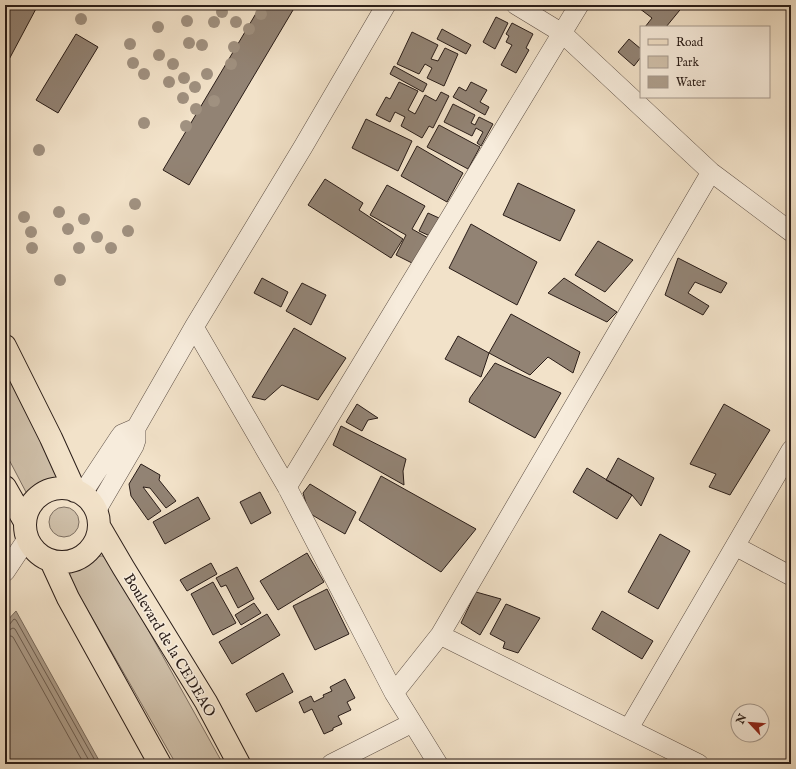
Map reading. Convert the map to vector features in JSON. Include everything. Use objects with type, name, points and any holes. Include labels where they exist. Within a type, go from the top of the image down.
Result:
[{"type":"main road","name":"Boulevard de la CEDEAO","points":[[5,346],[50,438],[88,506],[127,574],[206,702],[239,764]]},
{"type":"main road","points":[[5,487],[36,553],[51,561],[68,562],[83,556],[94,543],[88,506],[58,488],[42,493],[30,506],[26,531]]},
{"type":"main road","points":[[51,561],[68,598],[160,764]]},
{"type":"street","points":[[88,506],[134,446],[136,440],[136,428],[194,327],[304,147],[386,5]]},
{"type":"street","points":[[516,5],[562,33],[711,172],[791,232]]},
{"type":"street","points":[[287,487],[579,5]]},
{"type":"street","points":[[394,693],[440,635],[711,172]]},
{"type":"street","points":[[194,327],[287,487],[394,693],[438,764]]},
{"type":"street","points":[[629,728],[791,450]]},
{"type":"street","points":[[5,572],[26,531]]},
{"type":"street","points":[[735,546],[791,576]]},
{"type":"street","points":[[440,635],[699,764]]},
{"type":"street","points":[[331,764],[412,723]]},
{"type":"green space","points":[[5,368],[60,477],[49,481],[27,494],[5,452]]},
{"type":"green space","points":[[64,507],[75,511],[79,522],[75,533],[64,537],[53,533],[49,522],[53,511]]},
{"type":"green space","points":[[100,556],[105,556],[132,601],[223,764],[176,764],[67,574],[73,570],[83,567],[93,559]]},
{"type":"water","points":[[16,611],[101,764],[5,764],[5,623]]},
{"type":"building","points":[[6,5],[38,5],[5,67],[5,7]]},
{"type":"building","points":[[261,5],[296,5],[189,185],[163,170]]},
{"type":"building","points":[[635,5],[684,5],[667,26],[646,26],[652,18]]},
{"type":"building","points":[[496,17],[508,23],[495,49],[483,42]]},
{"type":"building","points":[[512,23],[533,34],[526,48],[529,50],[516,73],[501,65],[512,45],[506,42],[509,36],[506,34]]},
{"type":"building","points":[[442,29],[471,45],[466,54],[437,39]]},
{"type":"building","points":[[412,32],[438,45],[431,59],[438,61],[445,48],[458,54],[444,86],[427,78],[432,68],[425,64],[419,74],[397,64]]},
{"type":"building","points":[[76,34],[98,47],[58,113],[36,100]]},
{"type":"building","points":[[629,39],[640,48],[640,58],[634,66],[618,52]]},
{"type":"building","points":[[394,66],[427,84],[423,92],[390,74]]},
{"type":"building","points":[[399,82],[418,91],[408,110],[415,114],[425,95],[436,101],[441,92],[449,96],[433,128],[429,126],[422,138],[401,126],[405,117],[395,112],[390,122],[376,115],[386,97],[390,99]]},
{"type":"building","points":[[471,82],[487,90],[480,102],[489,107],[485,115],[453,97],[459,87],[466,91]]},
{"type":"building","points":[[453,104],[475,115],[471,123],[475,125],[479,117],[493,124],[481,146],[477,143],[483,132],[476,128],[472,136],[444,122]]},
{"type":"building","points":[[366,119],[412,141],[398,171],[352,148]]},
{"type":"building","points":[[439,125],[480,147],[468,169],[427,147]]},
{"type":"building","points":[[417,146],[463,173],[447,202],[401,176]]},
{"type":"building","points":[[325,179],[363,203],[359,210],[403,239],[391,258],[308,205]]},
{"type":"building","points":[[518,183],[575,210],[560,241],[503,215]]},
{"type":"building","points":[[387,185],[425,206],[412,229],[430,239],[416,265],[396,255],[406,235],[370,215]]},
{"type":"building","points":[[428,213],[439,218],[430,236],[419,231]]},
{"type":"building","points":[[471,224],[537,262],[517,305],[449,268]]},
{"type":"building","points":[[598,241],[633,260],[605,292],[575,275]]},
{"type":"building","points":[[678,258],[727,283],[721,293],[695,282],[688,293],[709,306],[703,315],[665,295]]},
{"type":"building","points":[[262,278],[288,292],[281,307],[254,293]]},
{"type":"building","points":[[564,278],[617,312],[607,322],[548,293]]},
{"type":"building","points":[[302,283],[326,295],[311,325],[286,311]]},
{"type":"building","points":[[511,314],[580,352],[573,373],[548,357],[530,375],[489,353]]},
{"type":"building","points":[[294,328],[346,358],[318,400],[282,385],[265,400],[252,397]]},
{"type":"building","points":[[458,336],[489,353],[481,377],[445,359]]},
{"type":"building","points":[[495,363],[561,393],[535,438],[469,402],[470,398]]},
{"type":"building","points":[[357,404],[378,418],[368,420],[362,431],[346,422]]},
{"type":"building","points":[[724,404],[770,430],[730,495],[709,487],[716,474],[690,464]]},
{"type":"building","points":[[341,426],[406,459],[403,471],[404,485],[333,445]]},
{"type":"building","points":[[618,458],[654,478],[641,506],[632,495],[606,480]]},
{"type":"building","points":[[141,464],[160,475],[159,480],[176,501],[166,508],[150,488],[143,487],[161,511],[148,520],[131,496],[129,484]]},
{"type":"building","points":[[587,468],[632,495],[617,519],[573,492]]},
{"type":"building","points":[[381,476],[476,529],[441,572],[359,520]]},
{"type":"building","points":[[310,484],[356,512],[345,534],[309,513],[303,493]]},
{"type":"building","points":[[260,492],[271,513],[251,524],[240,502]]},
{"type":"building","points":[[198,497],[210,519],[165,544],[153,522]]},
{"type":"building","points":[[660,534],[690,551],[658,609],[628,592]]},
{"type":"building","points":[[307,553],[324,582],[278,610],[260,581]]},
{"type":"building","points":[[211,563],[217,574],[187,591],[180,580]]},
{"type":"building","points":[[237,567],[254,599],[238,608],[226,585],[221,587],[216,578]]},
{"type":"building","points":[[213,582],[236,623],[213,635],[191,594]]},
{"type":"building","points":[[327,589],[349,634],[315,650],[293,606]]},
{"type":"building","points":[[476,592],[501,599],[480,635],[461,623]]},
{"type":"building","points":[[254,603],[261,613],[241,625],[235,615]]},
{"type":"building","points":[[506,604],[540,618],[518,653],[503,648],[505,642],[490,634]]},
{"type":"building","points":[[602,611],[653,641],[642,659],[592,629]]},
{"type":"building","points":[[267,614],[280,635],[232,664],[219,642]]},
{"type":"building","points":[[283,673],[293,692],[256,712],[246,694]]},
{"type":"building","points":[[345,679],[355,698],[347,702],[351,710],[338,716],[342,724],[324,734],[312,709],[304,713],[299,702],[311,696],[314,702],[324,697],[323,695],[332,691],[330,687]]}]
